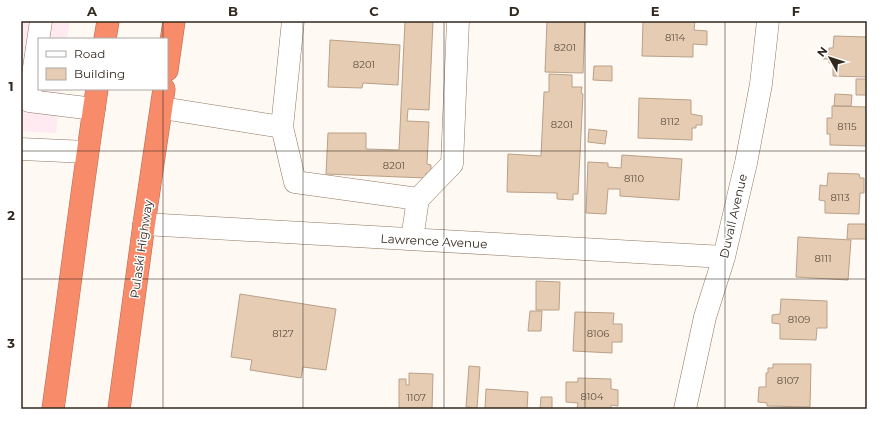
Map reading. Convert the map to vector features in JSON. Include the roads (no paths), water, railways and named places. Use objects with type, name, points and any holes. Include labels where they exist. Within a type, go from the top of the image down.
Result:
[{"type":"highway","points":[[105,38],[108,21]]},
{"type":"highway","points":[[168,63],[174,21]]},
{"type":"highway","points":[[53,409],[96,99]]},
{"type":"highway","name":"Pulaski Highway","points":[[119,409],[144,224],[163,99]]},
{"type":"street","points":[[41,21],[25,101],[96,99]]},
{"type":"street","points":[[293,21],[282,127],[295,182],[418,199]]},
{"type":"street","points":[[412,239],[418,199],[452,164],[458,21]]},
{"type":"street","name":"Duvall Avenue","points":[[685,409],[705,317],[724,257],[746,163],[761,84],[768,21]]},
{"type":"street","points":[[163,99],[282,127]]},
{"type":"street","points":[[21,149],[88,152]]},
{"type":"street","name":"Lawrence Avenue","points":[[144,224],[724,257]]}]
